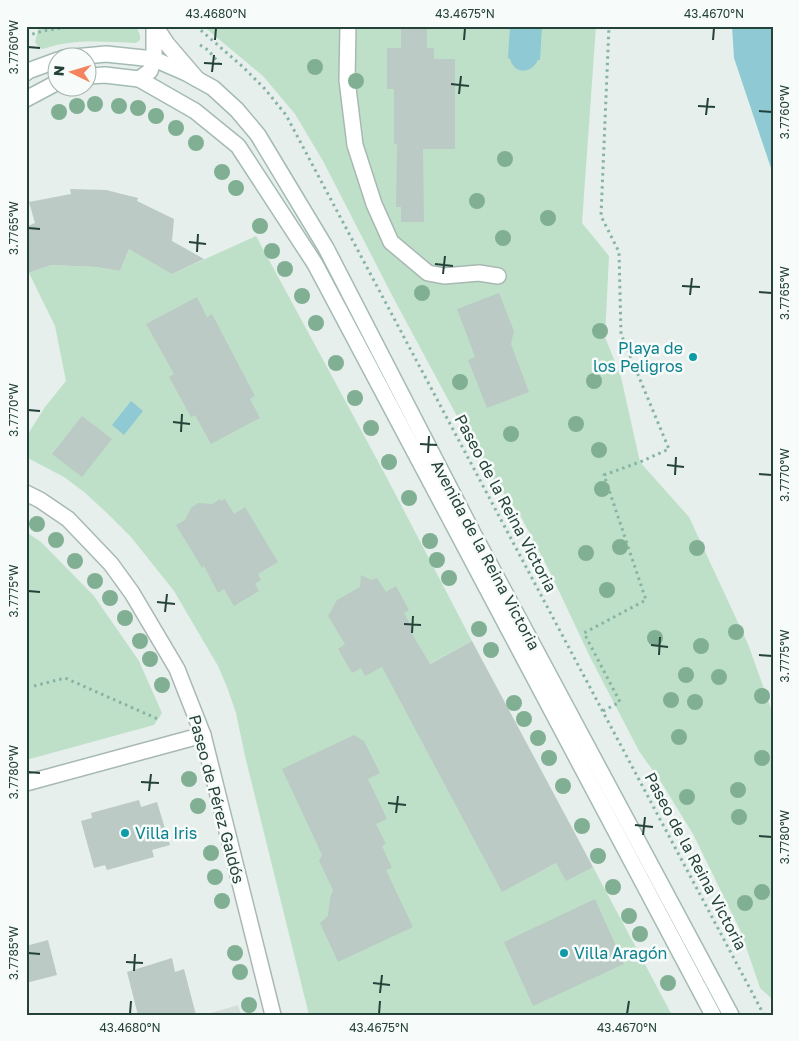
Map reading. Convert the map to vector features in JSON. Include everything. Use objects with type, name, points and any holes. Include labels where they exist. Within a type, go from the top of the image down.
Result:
[{"type":"main road","points":[[139,79],[150,71],[154,59],[154,26]]},
{"type":"main road","points":[[154,26],[198,80]]},
{"type":"main road","points":[[348,26],[347,80],[355,145],[374,204],[391,242],[428,273],[444,276],[479,273],[498,276]]},
{"type":"main road","name":"Avenida de la Reina Victoria","points":[[98,55],[154,59],[186,73],[213,88],[237,110],[258,136],[326,248],[474,535],[731,1015]]},
{"type":"main road","points":[[26,73],[48,64]]},
{"type":"main road","name":"Avenida de la Reina Victoria","points":[[98,75],[139,79],[195,111],[238,146],[315,264],[713,1015]]},
{"type":"main road","points":[[26,99],[48,87]]},
{"type":"main road","name":"Paseo de Pérez Galdós","points":[[26,493],[68,518],[111,564],[127,585],[177,669],[203,735],[273,1015]]},
{"type":"main road","points":[[26,783],[203,735]]},
{"type":"path","points":[[26,36],[73,26]]},
{"type":"path","name":"Paseo de la Reina Victoria","points":[[196,26],[243,67],[286,115],[764,1015]]},
{"type":"path","points":[[603,711],[620,702],[584,633],[646,600],[604,475],[669,449],[621,334],[619,252],[601,216],[609,26]]},
{"type":"path","points":[[34,686],[65,678],[158,719]]},
{"type":"shaded area","points":[[238,1005],[241,1015],[203,1015],[221,1010]]},
{"type":"green space","points":[[39,26],[136,26],[140,40],[136,43],[66,43],[43,49],[39,48],[35,42]]},
{"type":"green space","points":[[203,26],[596,26],[582,223],[609,256],[605,337],[621,377],[640,462],[689,517],[748,644],[773,714],[773,1000],[760,988],[741,932],[693,834],[661,782],[639,751],[520,515],[486,470],[395,301],[323,161],[295,114],[263,76]]},
{"type":"green space","points":[[256,236],[387,478],[472,641],[392,684],[502,891],[556,863],[593,867],[672,1015],[309,1015],[236,713],[218,666],[174,591],[131,537],[84,492],[64,477],[26,457],[26,437],[45,407],[66,381],[55,326],[29,273],[51,265],[96,267],[120,271],[129,249],[150,256],[172,274]]},
{"type":"green space","points":[[26,532],[41,542],[94,596],[139,661],[162,713],[154,725],[26,760]]},
{"type":"water","points":[[510,26],[542,26],[540,60],[527,70],[519,70],[508,58]]},
{"type":"water","points":[[732,26],[773,26],[773,174],[734,58]]},
{"type":"water","points":[[131,401],[143,411],[124,435],[112,425]]},
{"type":"building","points":[[401,26],[427,26],[427,48],[434,48],[434,59],[455,59],[455,149],[423,149],[424,222],[401,222],[401,207],[396,207],[397,144],[394,144],[394,89],[387,89],[387,48],[401,48]]},
{"type":"building","points":[[70,189],[106,190],[138,198],[137,201],[174,219],[172,241],[204,259],[172,274],[129,249],[120,271],[96,267],[51,265],[26,274],[26,227],[35,223],[29,202],[71,194]]},
{"type":"building","points":[[499,293],[514,331],[511,344],[529,392],[487,408],[468,360],[475,357],[457,309]]},
{"type":"building","points":[[197,297],[207,317],[212,314],[255,396],[250,399],[260,418],[211,444],[195,415],[191,417],[169,377],[174,374],[146,324]]},
{"type":"building","points":[[82,416],[112,439],[82,477],[52,454]]},
{"type":"building","points":[[220,499],[221,501],[225,499],[234,514],[245,507],[278,562],[258,574],[261,580],[255,584],[259,591],[234,606],[224,589],[218,593],[204,566],[202,568],[176,525],[185,520],[191,508],[198,503],[212,504]]},
{"type":"building","points":[[361,575],[371,580],[377,578],[386,592],[396,586],[409,610],[404,613],[413,629],[411,632],[430,664],[472,641],[593,867],[566,881],[556,863],[502,892],[382,667],[365,676],[361,668],[352,673],[338,649],[345,644],[328,616],[337,600],[360,587]]},
{"type":"building","points":[[354,735],[364,741],[380,773],[368,779],[387,819],[376,824],[386,844],[382,846],[392,868],[386,870],[413,927],[338,962],[320,923],[328,916],[333,890],[319,861],[322,855],[282,769]]},
{"type":"building","name":"Villa Iris","points":[[139,800],[141,807],[157,802],[170,845],[152,850],[154,857],[107,870],[105,865],[94,868],[81,821],[92,818],[91,813]]},
{"type":"building","name":"Villa Aragón","points":[[595,899],[624,964],[533,1006],[504,942]]},
{"type":"building","points":[[48,940],[57,975],[26,983],[26,946]]},
{"type":"building","points":[[172,958],[175,972],[184,969],[196,1015],[138,1015],[127,972]]},
{"type":"place","name":"Playa de los Peligros","points":[[693,357]]},
{"type":"place","name":"Villa Iris","points":[[125,833]]},
{"type":"place","name":"Villa Aragón","points":[[564,953]]}]
